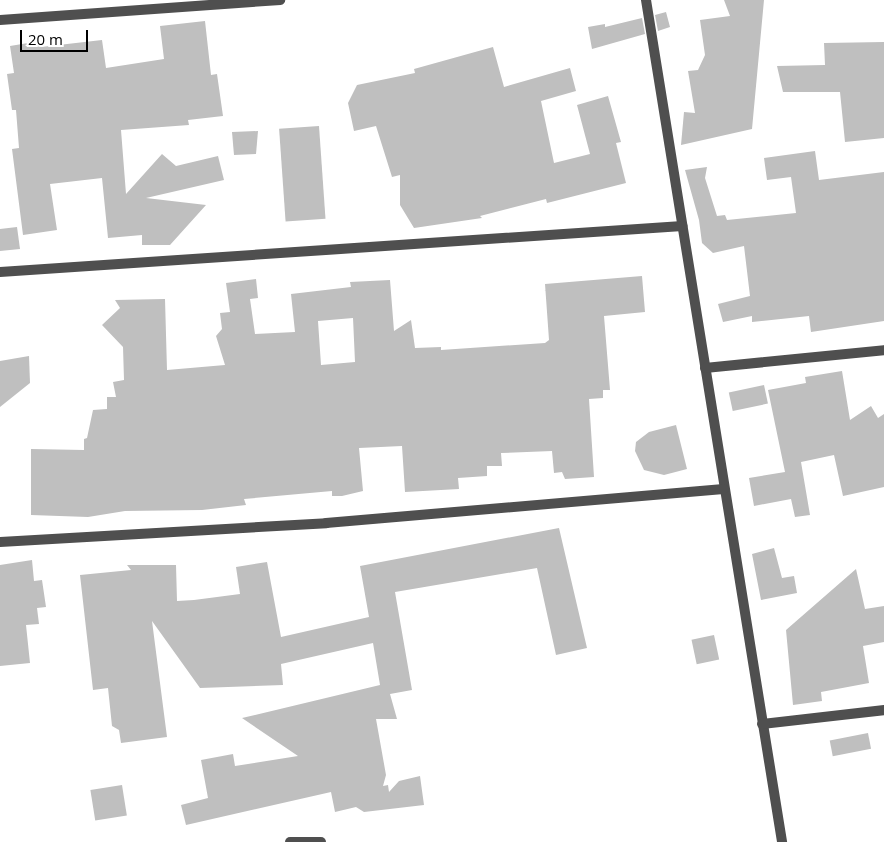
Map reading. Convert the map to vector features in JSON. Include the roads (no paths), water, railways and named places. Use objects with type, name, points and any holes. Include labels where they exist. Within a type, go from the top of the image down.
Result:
[{"type":"street","points":[[0,20],[280,0]]},
{"type":"street","points":[[646,0],[782,842]]},
{"type":"street","points":[[0,272],[682,226]]},
{"type":"street","points":[[705,368],[884,350]]},
{"type":"street","points":[[0,542],[326,523],[724,489]]},
{"type":"street","points":[[762,724],[884,710]]},
{"type":"street","points":[[290,842],[322,842]]}]
